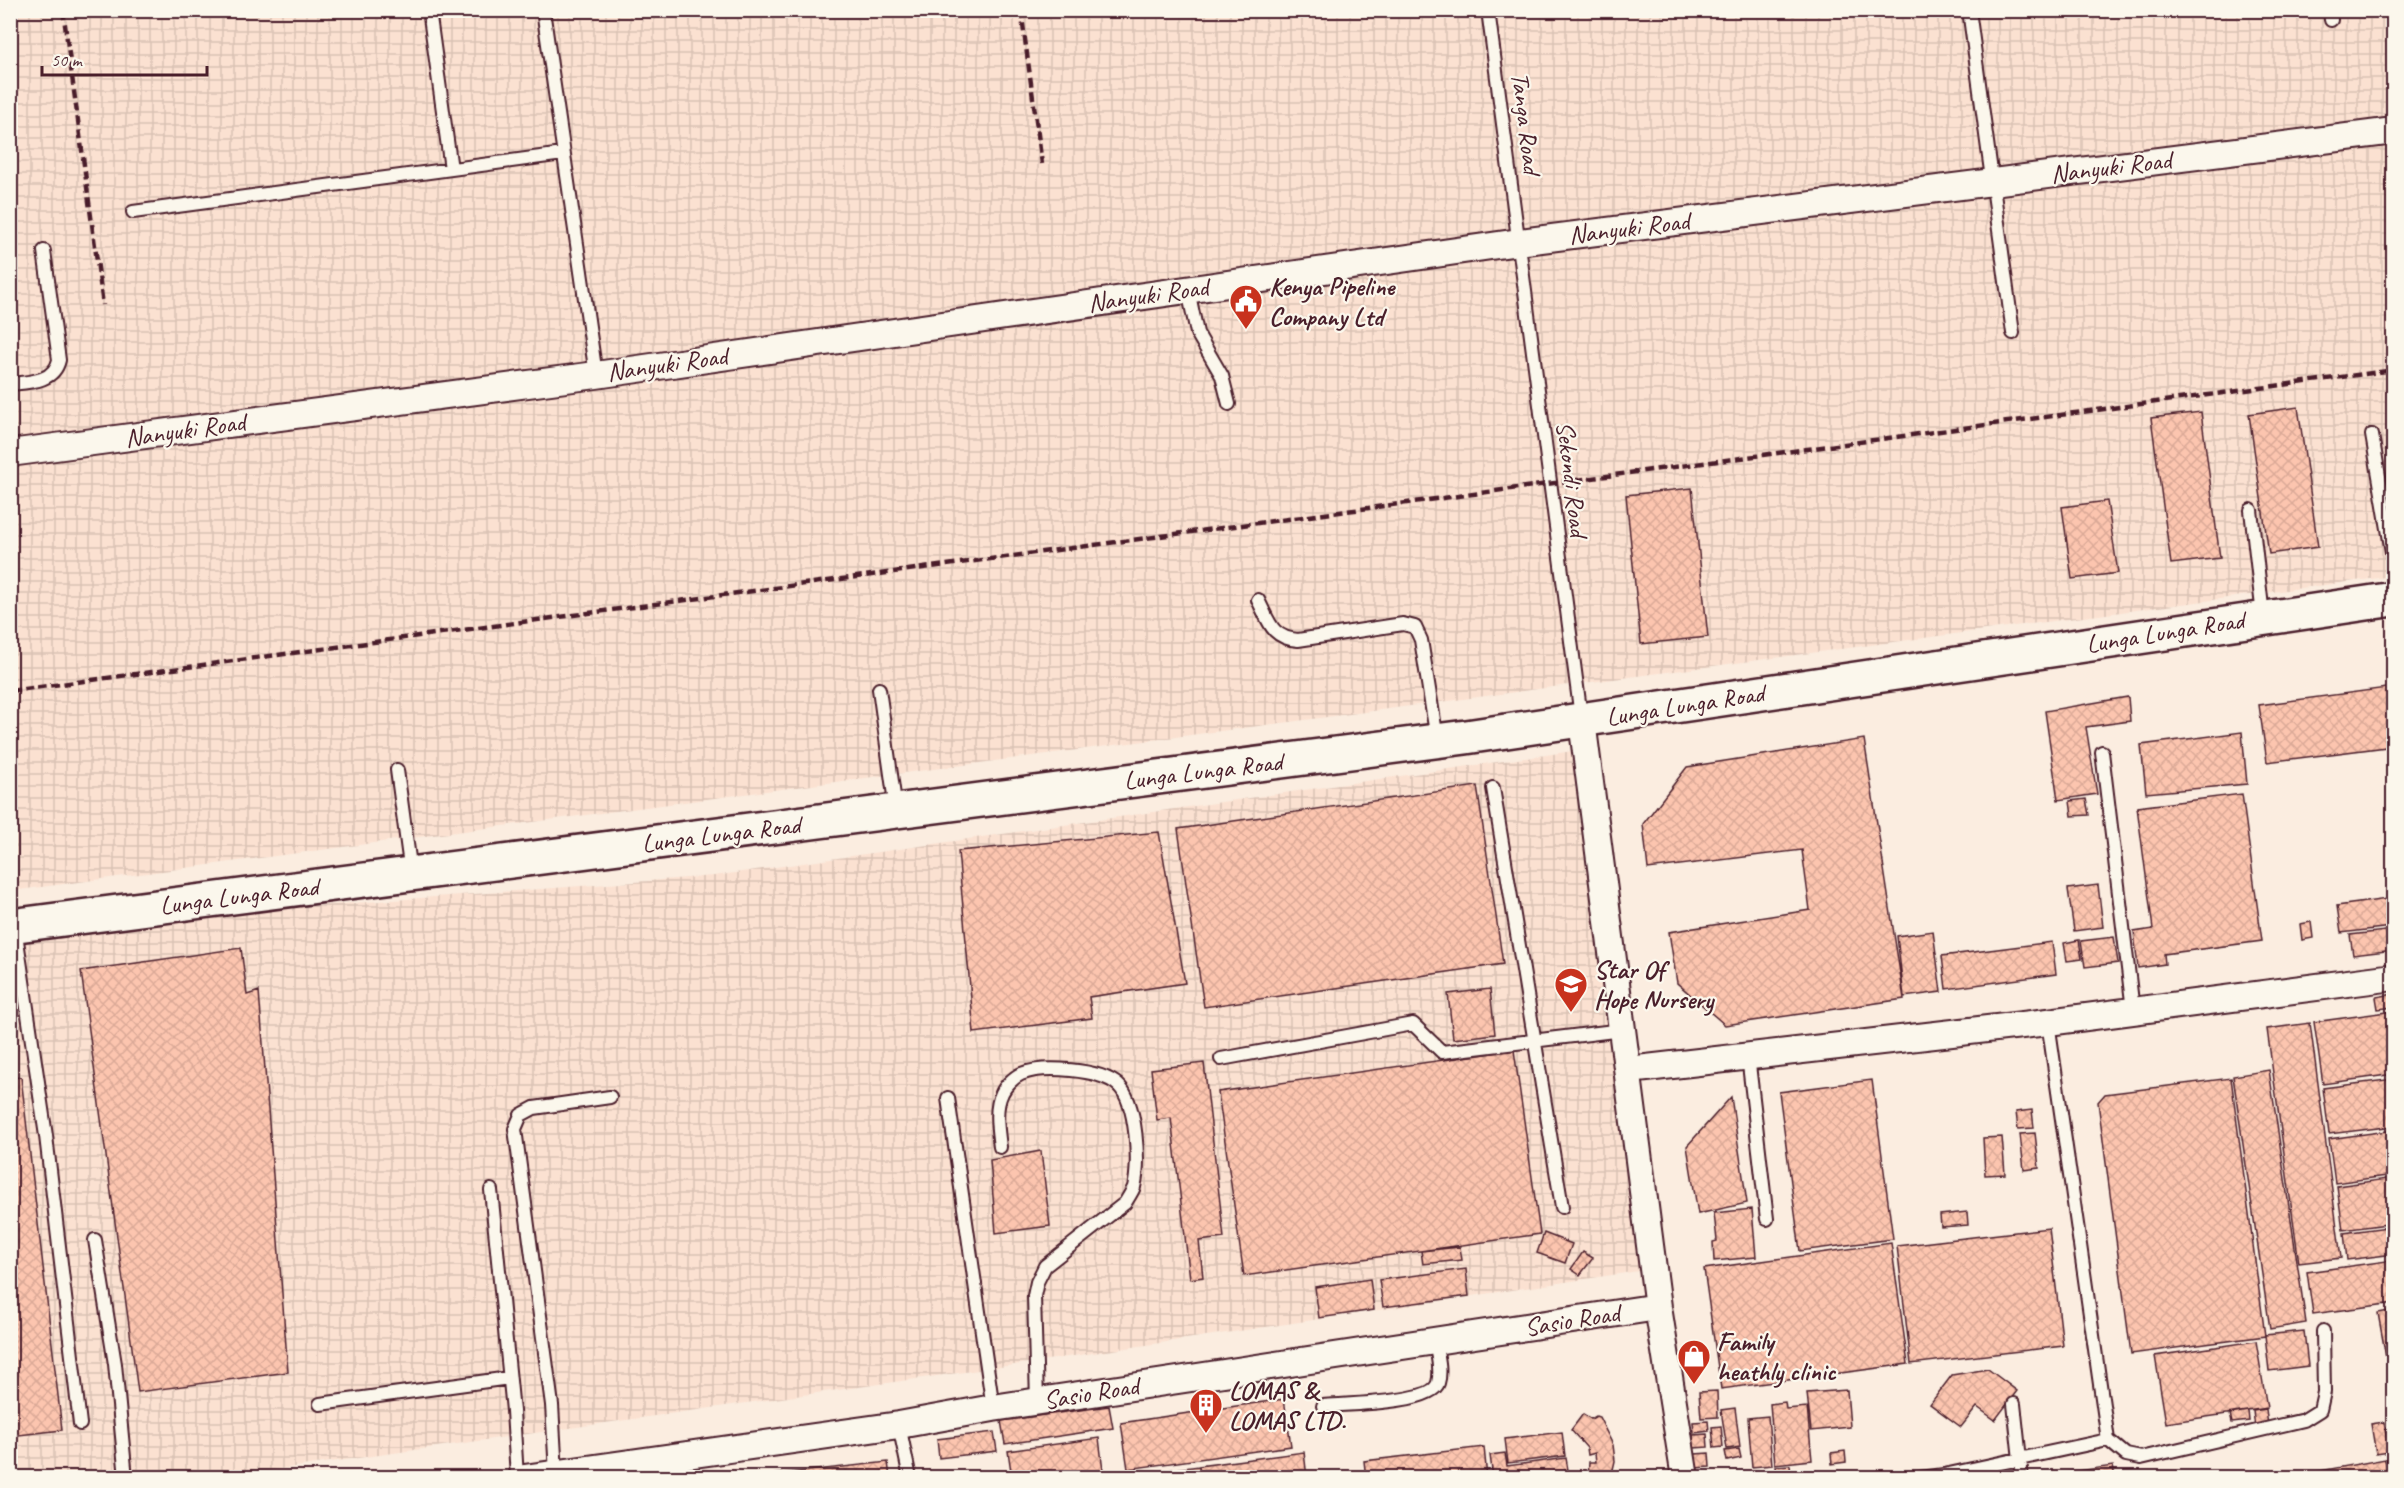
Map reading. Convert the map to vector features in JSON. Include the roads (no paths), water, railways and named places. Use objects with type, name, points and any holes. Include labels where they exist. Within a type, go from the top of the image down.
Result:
[{"type":"main road","name":"Lunga Lunga Road","points":[[13,926],[1582,721],[2394,599]]},
{"type":"street","name":"Nanyuki Road","points":[[10,453],[596,375],[1519,242],[2394,132]]},
{"type":"street","points":[[1582,721],[1658,1307],[1685,1478]]},
{"type":"street","points":[[1629,1070],[2048,1022],[2394,977]]},
{"type":"street","name":"Sasio Road","points":[[524,1478],[899,1425],[1037,1401],[1658,1307]]},
{"type":"lane","points":[[429,10],[451,169]]},
{"type":"lane","points":[[543,10],[596,375]]},
{"type":"lane","name":"Tanga Road","points":[[1488,10],[1519,242]]},
{"type":"lane","points":[[1969,10],[2013,333]]},
{"type":"lane","points":[[133,212],[563,154]]},
{"type":"lane","name":"Sekondi Road","points":[[1519,242],[1567,624],[1582,721]]},
{"type":"lane","points":[[10,384],[45,378],[52,374],[59,360],[44,251]]},
{"type":"lane","points":[[1188,290],[1197,333],[1222,376],[1229,404]]},
{"type":"lane","points":[[2372,435],[2394,564]]},
{"type":"lane","points":[[2251,510],[2263,618]]},
{"type":"lane","points":[[1258,600],[1274,630],[1280,636],[1289,639],[1298,640],[1403,624],[1415,627],[1421,640],[1438,740]]},
{"type":"lane","points":[[879,689],[896,811]]},
{"type":"lane","points":[[2102,752],[2133,1010]]},
{"type":"lane","points":[[398,770],[411,874]]},
{"type":"lane","points":[[1493,788],[1562,1207]]},
{"type":"lane","points":[[13,926],[46,1136],[80,1424]]},
{"type":"lane","points":[[2048,1022],[2108,1440],[2126,1455],[2141,1458],[2304,1420],[2320,1410],[2324,1392],[2323,1331]]},
{"type":"lane","points":[[1221,1059],[1413,1024],[1442,1052],[1622,1030]]},
{"type":"lane","points":[[1748,1056],[1767,1219]]},
{"type":"lane","points":[[1000,1147],[997,1116],[999,1101],[1007,1085],[1020,1074],[1057,1070],[1088,1071],[1106,1077],[1120,1086],[1128,1100],[1133,1119],[1137,1170],[1133,1189],[1125,1203],[1045,1266],[1037,1282],[1034,1296],[1037,1401]]},
{"type":"lane","points":[[556,1473],[552,1405],[515,1129],[521,1116],[534,1108],[610,1097]]},
{"type":"lane","points":[[948,1098],[993,1408]]},
{"type":"lane","points":[[491,1190],[518,1478]]},
{"type":"lane","points":[[94,1240],[115,1364],[126,1478]]},
{"type":"lane","points":[[1323,1406],[1405,1399],[1430,1392],[1438,1383],[1439,1368],[1435,1342]]},
{"type":"lane","points":[[320,1404],[509,1378]]},
{"type":"lane","points":[[2014,1404],[2022,1478]]},
{"type":"lane","points":[[899,1425],[910,1478]]},
{"type":"lane","points":[[1920,1478],[1944,1476],[2108,1440]]},
{"type":"railway","points":[[63,10],[103,305]]},
{"type":"railway","points":[[1021,10],[1042,164]]},
{"type":"railway","points":[[10,691],[2394,370]]},
{"type":"place","name":"Kenya Pipeline Company Ltd","points":[[1246,330]]},
{"type":"place","name":"Star Of Hope Nursery","points":[[1571,1013]]},
{"type":"place","name":"Family heathly clinic","points":[[1694,1385]]},
{"type":"place","name":"LOMAS & LOMAS LTD.","points":[[1206,1434]]}]
